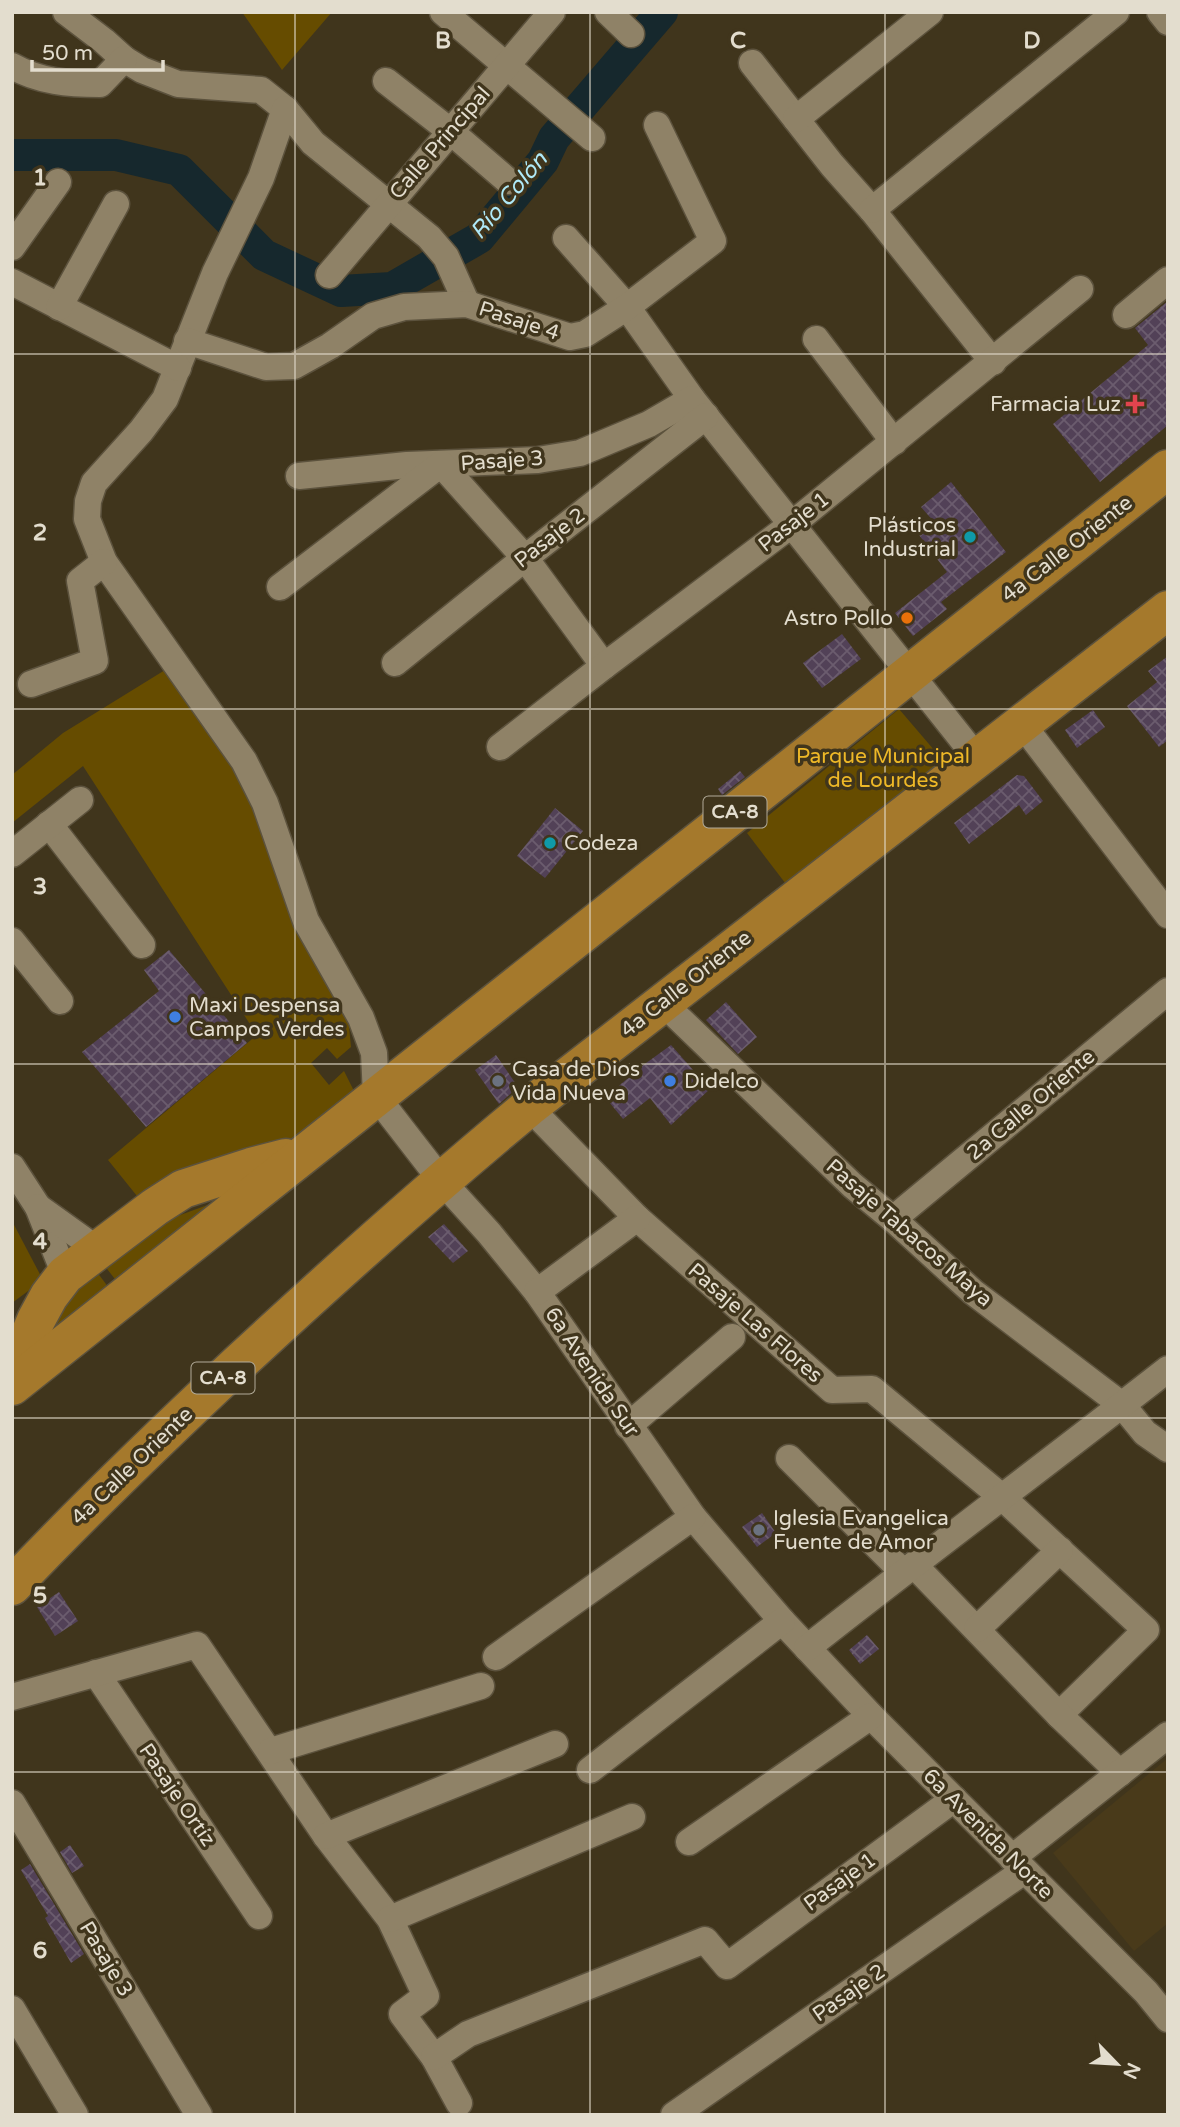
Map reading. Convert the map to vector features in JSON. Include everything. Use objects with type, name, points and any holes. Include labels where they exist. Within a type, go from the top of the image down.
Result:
[{"type":"highway","name":"4a Calle Oriente","points":[[12,1386],[1168,469]]},
{"type":"highway","name":"4a Calle Oriente","points":[[12,1586],[153,1443],[327,1281],[442,1180],[529,1107],[1168,610]]},
{"type":"highway","points":[[12,1377],[36,1320],[65,1275],[183,1189],[302,1154]]},
{"type":"street","points":[[66,12],[124,59],[142,70],[178,84],[261,90],[285,109],[313,143],[429,237],[446,257],[467,304]]},
{"type":"street","points":[[443,12],[592,138]]},
{"type":"street","name":"Calle Principal","points":[[329,275],[552,12]]},
{"type":"street","points":[[608,12],[631,34]]},
{"type":"street","points":[[796,119],[930,12]]},
{"type":"street","points":[[872,210],[1116,12]]},
{"type":"street","points":[[1160,12],[1168,22]]},
{"type":"street","points":[[12,66],[29,76],[67,83],[100,84],[124,59]]},
{"type":"street","points":[[752,63],[993,362]]},
{"type":"street","points":[[386,82],[450,131],[508,181]]},
{"type":"street","points":[[285,109],[261,178],[215,273],[165,399],[141,431],[94,483],[88,501],[87,519],[104,562],[244,761],[264,803],[306,921],[361,1018],[374,1053],[376,1096]]},
{"type":"street","name":"Pasaje 4","points":[[187,341],[266,367],[294,366],[330,346],[373,316],[404,307],[467,304],[570,337],[585,334],[627,307],[713,241],[657,125]]},
{"type":"street","points":[[12,247],[58,182]]},
{"type":"street","points":[[59,307],[116,204]]},
{"type":"street","points":[[566,238],[627,307],[699,407],[977,758]]},
{"type":"street","points":[[1126,315],[1168,280]]},
{"type":"street","points":[[12,282],[178,368]]},
{"type":"street","name":"Pasaje 1","points":[[500,747],[791,525],[1080,289]]},
{"type":"street","points":[[816,339],[894,442]]},
{"type":"street","name":"Pasaje 3","points":[[299,476],[407,465],[538,460],[580,453],[649,424],[699,407]]},
{"type":"street","name":"Pasaje 2","points":[[395,663],[524,558],[699,407]]},
{"type":"street","points":[[280,587],[441,464],[524,558],[604,666]]},
{"type":"street","points":[[31,684],[95,661],[80,581],[104,562]]},
{"type":"street","points":[[1022,724],[1168,915]]},
{"type":"street","points":[[12,854],[80,800]]},
{"type":"street","points":[[49,824],[142,945]]},
{"type":"street","points":[[12,941],[60,1001]]},
{"type":"street","name":"2a Calle Oriente","points":[[893,1219],[1168,991]]},
{"type":"street","name":"Pasaje Tabacos Maya","points":[[663,1003],[852,1185],[973,1292],[1122,1405],[1144,1433],[1168,1449]]},
{"type":"street","name":"6a Avenida Sur","points":[[376,1096],[442,1180],[537,1292],[693,1517],[807,1648]]},
{"type":"street","name":"Pasaje Las Flores","points":[[529,1107],[637,1218],[832,1390],[872,1389],[1003,1498],[1146,1630],[1059,1715]]},
{"type":"street","points":[[12,1167],[38,1207],[65,1275]]},
{"type":"street","points":[[38,1207],[98,1250]]},
{"type":"street","points":[[537,1292],[637,1218]]},
{"type":"street","points":[[628,1426],[732,1337]]},
{"type":"street","points":[[807,1648],[1168,1369]]},
{"type":"street","points":[[789,1458],[977,1629],[1059,1715],[1120,1773]]},
{"type":"street","points":[[496,1657],[693,1517]]},
{"type":"street","points":[[977,1629],[1060,1550]]},
{"type":"street","points":[[590,1770],[782,1621]]},
{"type":"street","points":[[12,1697],[197,1645],[326,1836],[390,1919],[426,1996],[402,2014],[434,2057],[459,2102]]},
{"type":"street","name":"6a Avenida Norte","points":[[807,1648],[871,1716],[1146,1992],[1166,2016]]},
{"type":"street","name":"Pasaje Ortíz","points":[[96,1673],[259,1916]]},
{"type":"street","points":[[271,1751],[481,1686]]},
{"type":"street","points":[[689,1842],[871,1716]]},
{"type":"street","name":"Pasaje 2","points":[[674,2115],[1018,1864],[1120,1773],[1168,1735]]},
{"type":"street","points":[[326,1836],[555,1744]]},
{"type":"street","name":"Pasaje 1","points":[[434,2057],[468,2034],[705,1940],[727,1965],[954,1799]]},
{"type":"street","name":"Pasaje 3","points":[[12,1803],[199,2114]]},
{"type":"street","points":[[390,1919],[632,1817]]},
{"type":"street","points":[[12,2008],[75,2115]]},
{"type":"shaded area","points":[[1168,1758],[1168,1923],[1134,1951],[1053,1853]]},
{"type":"green space","points":[[242,12],[332,12],[282,70]]},
{"type":"green space","points":[[165,670],[234,771],[255,808],[348,1017],[351,1047],[337,1059],[327,1048],[311,1063],[329,1085],[344,1071],[354,1091],[297,1138],[137,1196],[108,1160],[257,1035],[83,766],[12,823],[12,775],[63,733]]},
{"type":"green space","name":"Parque Municipal de Lourdes","points":[[899,709],[946,764],[789,888],[747,833]]},
{"type":"green space","points":[[232,1196],[125,1292],[104,1265],[153,1225]]},
{"type":"green space","points":[[12,1221],[43,1280],[12,1303]]},
{"type":"green space","points":[[97,1272],[117,1299],[38,1347],[62,1303]]},
{"type":"building","points":[[1168,301],[1168,425],[1100,482],[1053,424],[1148,345],[1135,328]]},
{"type":"building","points":[[951,482],[1006,552],[941,602],[947,609],[913,636],[895,613],[947,572],[919,535],[935,523],[921,507]]},
{"type":"building","points":[[842,634],[861,659],[822,688],[803,663]]},
{"type":"building","points":[[1168,656],[1168,740],[1159,747],[1127,706],[1157,682],[1148,671]]},
{"type":"building","points":[[1093,710],[1105,727],[1077,748],[1065,730]]},
{"type":"building","points":[[740,771],[745,777],[722,795],[718,789]]},
{"type":"building","points":[[1017,775],[1024,776],[1043,801],[1026,815],[1019,805],[969,844],[954,823]]},
{"type":"building","name":"Codeza","points":[[555,808],[583,831],[545,878],[517,856]]},
{"type":"building","name":"Maxi Despensa Campos Verdes","points":[[169,950],[247,1043],[146,1127],[82,1052],[159,991],[144,970]]},
{"type":"building","points":[[726,1002],[757,1037],[738,1054],[706,1020]]},
{"type":"building","name":"Didelco","points":[[671,1045],[710,1089],[671,1125],[650,1098],[623,1119],[605,1097]]},
{"type":"building","name":"Casa de Dios Vida Nueva","points":[[496,1055],[518,1087],[499,1104],[475,1070]]},
{"type":"building","points":[[444,1224],[468,1251],[453,1263],[428,1237]]},
{"type":"building","name":"Iglesia Evangelica Fuente de Amor","points":[[762,1513],[776,1533],[757,1547],[742,1527]]},
{"type":"building","points":[[59,1592],[78,1621],[55,1636],[37,1607]]},
{"type":"building","points":[[867,1635],[879,1649],[860,1664],[849,1650]]},
{"type":"building","points":[[70,1845],[84,1866],[72,1873],[60,1852]]},
{"type":"building","points":[[30,1864],[84,1954],[71,1963],[21,1870]]},
{"type":"waterway","name":"Río Colón","points":[[12,155],[116,155],[179,170],[264,255],[341,291],[392,288],[479,238],[543,161],[554,138],[662,12]]},
{"type":"place","name":"Farmacia Luz","points":[[1135,404]]},
{"type":"place","name":"Plásticos Industrial","points":[[970,537]]},
{"type":"place","name":"Astro Pollo","points":[[907,618]]},
{"type":"place","name":"Codeza","points":[[550,843]]},
{"type":"place","name":"Maxi Despensa Campos Verdes","points":[[175,1017]]},
{"type":"place","name":"Casa de Dios Vida Nueva","points":[[498,1081]]},
{"type":"place","name":"Didelco","points":[[670,1081]]},
{"type":"place","name":"Iglesia Evangelica Fuente de Amor","points":[[759,1530]]}]
